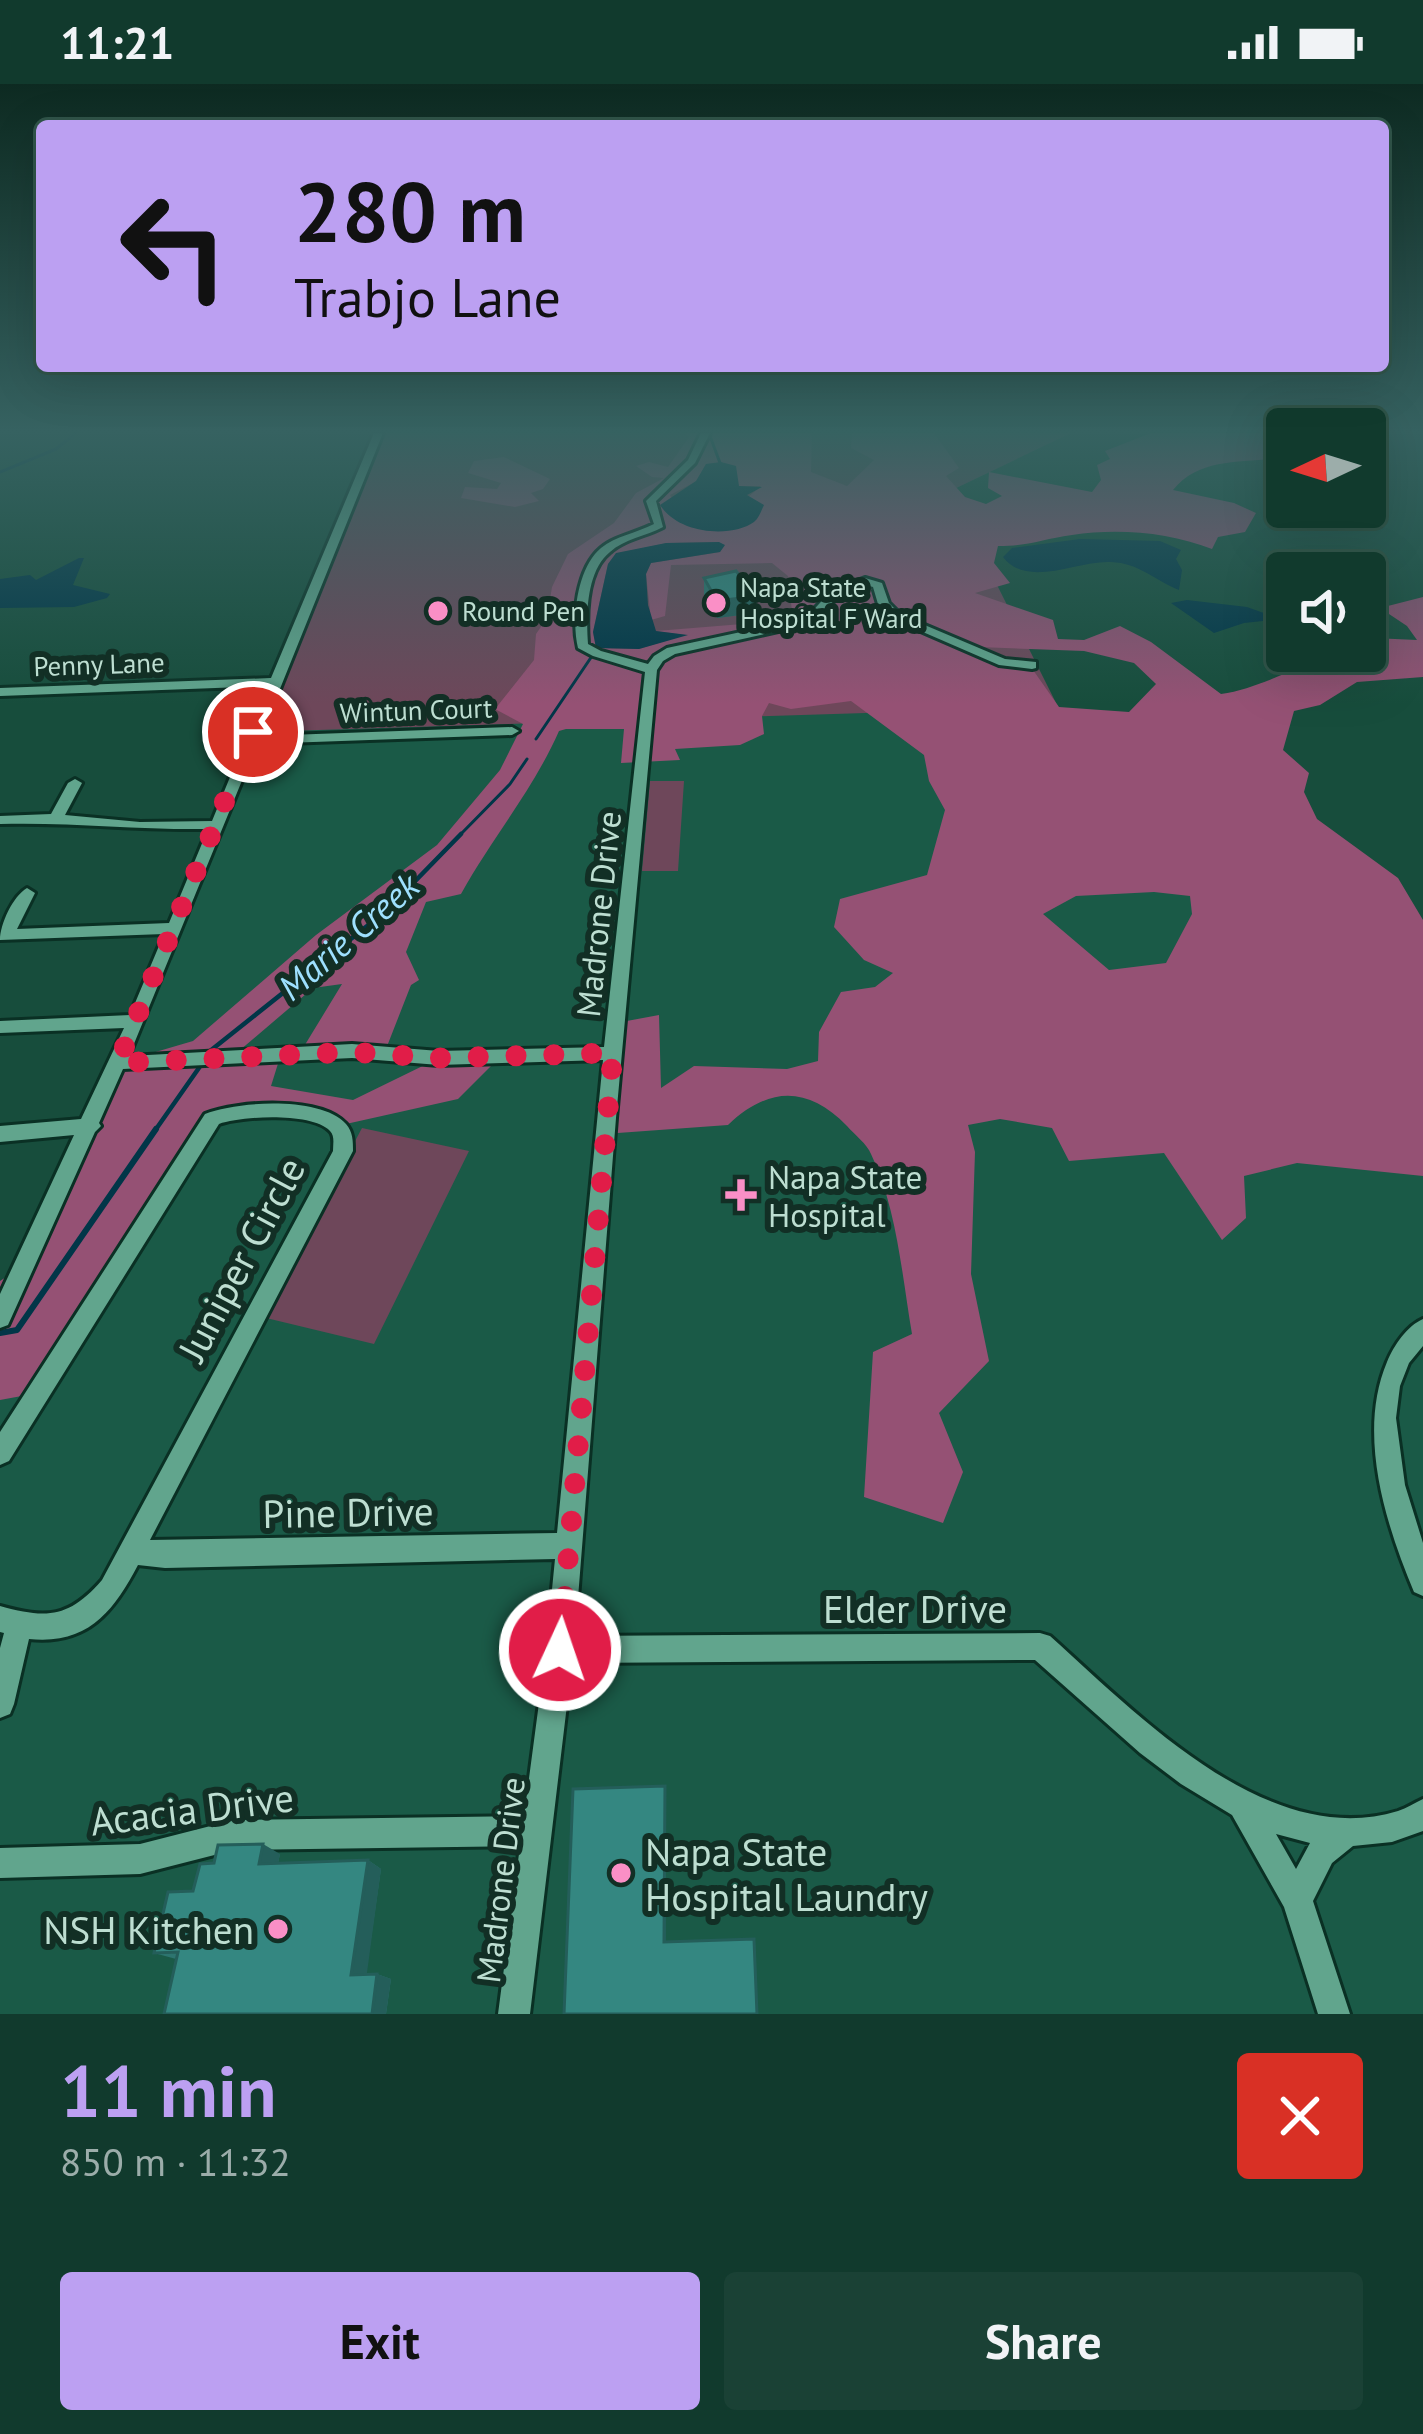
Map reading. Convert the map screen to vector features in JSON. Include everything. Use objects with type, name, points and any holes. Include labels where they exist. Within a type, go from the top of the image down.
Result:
[{"type":"street","points":[[4,1308],[136,1021],[340,523]]},
{"type":"street","points":[[658,523],[607,548],[591,573],[582,645],[651,670],[658,658],[671,651],[810,621],[835,593],[865,581],[878,585],[885,606],[901,618],[1008,663],[1033,664]]},
{"type":"street","name":"Madrone Drive","points":[[514,2014],[560,1650],[566,1546],[651,670]]},
{"type":"street","name":"Penny Lane","points":[[0,692],[272,682]]},
{"type":"street","name":"Wintun Court","points":[[249,740],[512,731]]},
{"type":"street","points":[[56,818],[75,783]]},
{"type":"street","points":[[0,820],[215,825]]},
{"type":"street","points":[[3,935],[27,893]]},
{"type":"street","points":[[3,935],[173,928]]},
{"type":"street","points":[[0,1027],[136,1021]]},
{"type":"street","points":[[118,1063],[352,1052],[439,1058],[613,1053]]},
{"type":"street","name":"Juniper Circle","points":[[0,1453],[212,1119],[229,1109],[250,1109],[337,1126],[344,1136],[343,1151],[131,1551],[92,1614],[49,1627],[9,1622]]},
{"type":"street","points":[[0,1134],[91,1126]]},
{"type":"street","points":[[0,1265],[26,1264]]},
{"type":"street","points":[[1423,1329],[1402,1353],[1383,1400],[1395,1492],[1423,1583]]},
{"type":"street","name":"Pine Drive","points":[[131,1551],[165,1555],[566,1546]]},
{"type":"street","points":[[0,1704],[9,1622]]},
{"type":"street","name":"Elder Drive","points":[[560,1650],[1040,1646],[1170,1758],[1244,1808],[1345,1834],[1389,1829],[1423,1814]]},
{"type":"street","points":[[1244,1808],[1297,1900],[1334,2014]]},
{"type":"street","name":"Acacia Drive","points":[[0,1863],[140,1859],[234,1835],[537,1831]]},
{"type":"street","points":[[1297,1900],[1321,1852],[1345,1834]]},
{"type":"shaded area","points":[[341,523],[966,523],[1058,707],[253,732]]},
{"type":"shaded area","points":[[614,523],[688,523],[732,530],[748,523],[1250,523],[1245,532],[1218,537],[1212,549],[1161,535],[1125,532],[998,546],[994,563],[1010,583],[975,593],[1053,620],[1058,639],[1084,640],[1120,626],[1151,642],[1221,694],[1290,672],[1386,672],[1386,639],[1417,640],[1407,626],[1386,612],[1386,606],[1423,597],[1423,677],[1357,682],[1320,705],[1294,711],[1283,750],[1309,773],[1304,792],[1317,819],[1398,878],[1423,920],[1423,1176],[1297,1163],[1244,1176],[1246,1218],[1222,1240],[1164,1153],[1069,1161],[1052,1128],[1000,1119],[968,1125],[975,1152],[971,1274],[989,1361],[939,1413],[963,1472],[943,1523],[864,1497],[873,1352],[912,1334],[893,1219],[867,1147],[818,1103],[788,1096],[758,1103],[728,1125],[604,1134],[616,1023],[659,1015],[661,1088],[694,1066],[787,1069],[818,1061],[819,1032],[841,992],[875,987],[893,973],[864,960],[834,927],[840,899],[927,875],[945,810],[929,781],[924,755],[851,701],[791,709],[769,703],[762,716],[764,734],[740,745],[675,749],[680,760],[621,763],[624,729],[566,729],[559,731],[461,894],[426,902],[406,952],[419,980],[411,985],[384,1054],[300,1053],[342,984],[313,988],[233,1056],[281,1054],[271,1086],[353,1100],[439,1058],[501,1056],[458,1099],[337,1126],[291,1114],[212,1119],[38,1393],[0,1400],[0,1281],[26,1264],[118,1063],[193,1041],[316,935],[437,845],[500,770],[523,724],[495,709],[534,660],[536,634],[547,618],[552,587],[568,554]],"holes":[[[718,542],[724,546],[720,552],[651,563],[646,574],[651,620],[665,616],[671,565],[772,563],[788,576],[793,620],[656,631],[685,635],[639,649],[596,648],[593,632],[608,564],[616,554],[667,543]],[[979,647],[1084,651],[1134,663],[1156,684],[1129,712],[1059,707],[1026,660],[996,657]],[[1154,892],[1190,896],[1192,914],[1166,963],[1109,970],[1043,914],[1076,896]]]},
{"type":"shaded area","name":"Napa State Hospital","points":[[825,523],[966,523],[1058,707],[1423,1023],[1423,2014],[0,2014],[0,1318],[253,732]]},
{"type":"shaded area","points":[[650,781],[684,781],[678,871],[642,871]]},
{"type":"shaded area","points":[[362,1128],[469,1151],[374,1344],[262,1317]]},
{"type":"water","points":[[680,523],[752,523],[734,530]]},
{"type":"water","points":[[1080,539],[1160,541],[1181,550],[1176,559],[1182,570],[1179,590],[1121,563],[1039,572],[1013,566],[1003,557],[1012,548]]},
{"type":"water","points":[[666,543],[725,545],[720,552],[651,563],[646,574],[656,631],[688,635],[639,649],[596,648],[593,632],[608,564],[616,553]]},
{"type":"water","points":[[84,558],[73,585],[110,594],[107,598],[74,607],[0,608],[0,579],[30,575],[36,580]]},
{"type":"water","points":[[1187,600],[1247,607],[1266,614],[1266,621],[1214,633],[1171,603]]},
{"type":"building","points":[[736,571],[757,596],[717,601],[704,578]]},
{"type":"building","name":"Napa State Hospital Laundry","points":[[665,1786],[664,1942],[754,1939],[757,2014],[564,2014],[573,1789]]},
{"type":"building","name":"NSH Kitchen","points":[[263,1844],[259,1864],[368,1860],[351,1975],[377,1974],[372,2014],[164,2014],[178,1952],[154,1953],[168,1892],[193,1891],[200,1864],[214,1863],[218,1845]]},
{"type":"waterway","name":"Marie Creek","points":[[536,739],[592,656]]},
{"type":"waterway","name":"Marie Creek","points":[[458,837],[510,784],[527,759]]},
{"type":"waterway","name":"Marie Creek","points":[[210,1051],[386,911],[461,834]]},
{"type":"waterway","name":"Marie Creek","points":[[154,1132],[201,1065]]},
{"type":"waterway","name":"Marie Creek","points":[[0,1333],[17,1330],[156,1129]]},
{"type":"place","name":"Napa State Hospital F Ward","points":[[716,603]]},
{"type":"place","name":"Round Pen","points":[[438,611]]},
{"type":"place","name":"Napa State Hospital","points":[[741,1195]]},
{"type":"place","name":"Napa State Hospital Laundry","points":[[621,1873]]},
{"type":"place","name":"NSH Kitchen","points":[[278,1929]]},
{"type":"route","points":[[253,732],[118,1063],[352,1052],[439,1058],[613,1053],[560,1650]]}]
